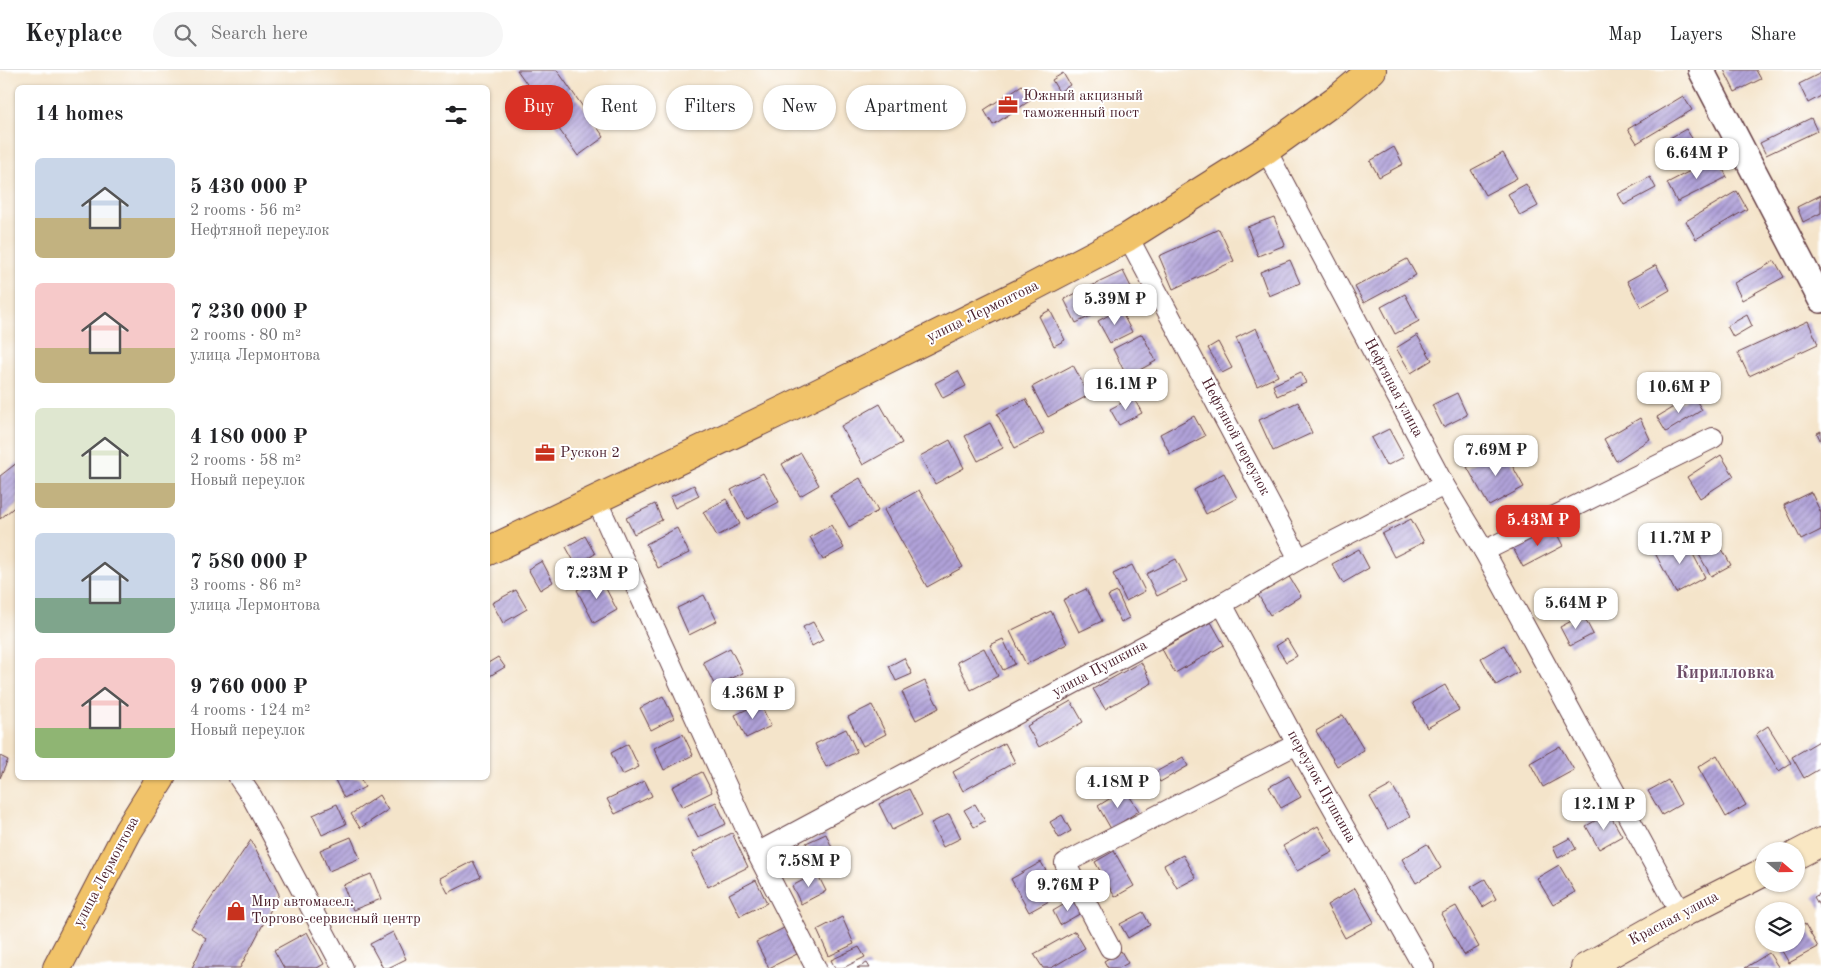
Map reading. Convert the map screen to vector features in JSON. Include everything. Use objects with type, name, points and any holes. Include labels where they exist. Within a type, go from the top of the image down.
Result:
[{"type":"main road","name":"улица Лермонтова","points":[[490,550],[806,399],[1023,292],[1128,237],[1266,150],[1341,96],[1372,70]]},
{"type":"main road","name":"улица Лермонтова","points":[[56,968],[128,831],[160,780]]},
{"type":"main road","points":[[1805,850],[1821,842]]},
{"type":"main road","name":"Красная улица","points":[[1585,968],[1681,914],[1755,877]]},
{"type":"street","points":[[1702,70],[1821,300]]},
{"type":"street","name":"Нефтяная улица","points":[[1266,150],[1444,485],[1484,551],[1681,914]]},
{"type":"street","name":"Нефтяной переулок","points":[[1128,237],[1299,559]]},
{"type":"street","points":[[1484,551],[1713,438]]},
{"type":"street","name":"улица Пушкина","points":[[757,853],[1222,604],[1299,559],[1444,485]]},
{"type":"street","points":[[596,499],[757,853],[816,968]]},
{"type":"street","name":"переулок Пушкина","points":[[1222,604],[1297,744],[1424,968]]},
{"type":"street","points":[[1110,948],[1065,862],[1297,744]]},
{"type":"street","points":[[239,780],[252,797],[343,968]]},
{"type":"building","points":[[517,70],[557,70],[568,85],[528,85]]},
{"type":"building","points":[[1724,70],[1756,70],[1761,79],[1735,92]]},
{"type":"building","points":[[1063,73],[1070,85],[1059,92],[1052,80]]},
{"type":"building","points":[[1821,73],[1821,96],[1808,103],[1799,84]]},
{"type":"building","name":"Южный акцизный таможенный пост","points":[[1022,85],[1031,100],[993,125],[984,110]]},
{"type":"building","points":[[573,93],[583,107],[583,130],[599,130],[604,137],[578,156],[560,130],[573,130]]},
{"type":"building","points":[[1683,96],[1692,110],[1637,143],[1628,129]]},
{"type":"building","points":[[1811,118],[1817,131],[1766,155],[1760,143]]},
{"type":"building","points":[[1686,129],[1697,146],[1678,157],[1668,139]]},
{"type":"building","points":[[1394,147],[1403,164],[1379,177],[1370,161]]},
{"type":"building","points":[[1503,153],[1517,178],[1485,195],[1471,170]]},
{"type":"building","points":[[1717,157],[1727,177],[1677,202],[1667,183]]},
{"type":"building","points":[[1650,177],[1656,188],[1624,205],[1618,194]]},
{"type":"building","points":[[1526,184],[1538,206],[1520,216],[1508,194]]},
{"type":"building","points":[[1737,191],[1747,209],[1696,239],[1686,221]]},
{"type":"building","points":[[1821,195],[1821,213],[1803,222],[1797,207]]},
{"type":"building","points":[[1274,217],[1285,245],[1258,256],[1247,227]]},
{"type":"building","points":[[1219,229],[1234,261],[1173,289],[1159,256]]},
{"type":"building","points":[[1407,259],[1416,275],[1364,303],[1355,287]]},
{"type":"building","points":[[1290,260],[1300,283],[1269,296],[1260,272]]},
{"type":"building","points":[[1775,261],[1784,277],[1742,300],[1734,283]]},
{"type":"building","points":[[1656,265],[1670,290],[1641,307],[1627,281]]},
{"type":"building","points":[[1123,271],[1135,295],[1076,323],[1064,299]]},
{"type":"building","points":[[1405,294],[1419,321],[1395,334],[1381,307]]},
{"type":"building","points":[[1120,309],[1132,332],[1110,343],[1098,321]]},
{"type":"building","points":[[1050,310],[1065,340],[1054,346],[1039,316]]},
{"type":"building","points":[[1747,315],[1752,326],[1733,337],[1727,326]]},
{"type":"building","points":[[1808,321],[1818,344],[1749,376],[1738,353]]},
{"type":"building","points":[[1256,328],[1278,376],[1257,386],[1236,338]]},
{"type":"building","points":[[1142,334],[1156,361],[1127,377],[1113,349]]},
{"type":"building","points":[[1417,335],[1432,360],[1411,373],[1396,348]]},
{"type":"building","points":[[1218,342],[1232,368],[1222,373],[1208,348]]},
{"type":"building","points":[[1073,365],[1089,395],[1048,417],[1032,387]]},
{"type":"building","points":[[958,371],[966,386],[943,398],[935,383]]},
{"type":"building","points":[[1301,372],[1306,383],[1277,396],[1273,385]]},
{"type":"building","points":[[1457,393],[1467,415],[1443,427],[1432,405]]},
{"type":"building","points":[[1693,395],[1702,410],[1666,432],[1657,417]]},
{"type":"building","points":[[1133,397],[1142,413],[1119,425],[1110,409]]},
{"type":"building","points":[[1026,399],[1044,433],[1015,448],[997,414]]},
{"type":"building","points":[[1298,402],[1312,433],[1273,451],[1259,420]]},
{"type":"building","points":[[880,404],[902,443],[863,465],[841,426]]},
{"type":"building","points":[[1194,416],[1205,436],[1170,454],[1160,434]]},
{"type":"building","points":[[1640,418],[1650,439],[1616,461],[1604,439]]},
{"type":"building","points":[[990,423],[1003,448],[978,461],[965,436]]},
{"type":"building","points":[[1389,429],[1404,457],[1386,466],[1371,438]]},
{"type":"building","points":[[1821,431],[1821,442],[1817,433]]},
{"type":"building","points":[[950,440],[964,468],[935,484],[920,456]]},
{"type":"building","points":[[1502,447],[1524,487],[1489,506],[1467,467]]},
{"type":"building","points":[[801,453],[819,485],[800,496],[782,464]]},
{"type":"building","points":[[1721,455],[1734,476],[1700,498],[1687,477]]},
{"type":"building","points":[[15,464],[15,506],[0,519],[0,476]]},
{"type":"building","points":[[763,473],[779,502],[747,519],[731,490]]},
{"type":"building","points":[[1224,473],[1237,498],[1206,514],[1194,490]]},
{"type":"building","points":[[860,478],[878,511],[849,527],[830,495]]},
{"type":"building","points":[[694,485],[699,496],[675,508],[670,497]]},
{"type":"building","points":[[919,490],[963,567],[927,587],[884,510]]},
{"type":"building","points":[[1811,492],[1821,513],[1821,530],[1801,540],[1784,505]]},
{"type":"building","points":[[726,499],[740,524],[717,536],[703,512]]},
{"type":"building","points":[[655,504],[662,520],[634,534],[626,518]]},
{"type":"building","points":[[1411,519],[1424,542],[1394,557],[1382,534]]},
{"type":"building","points":[[831,525],[844,548],[823,560],[810,537]]},
{"type":"building","points":[[1553,526],[1563,546],[1523,567],[1513,548]]},
{"type":"building","points":[[677,528],[689,553],[658,568],[646,544]]},
{"type":"building","points":[[1713,533],[1731,565],[1711,576],[1693,544]]},
{"type":"building","points":[[585,536],[595,554],[576,565],[566,547]]},
{"type":"building","points":[[1684,537],[1705,577],[1676,593],[1655,553]]},
{"type":"building","points":[[1359,549],[1369,568],[1343,583],[1332,564]]},
{"type":"building","points":[[1176,559],[1187,581],[1157,596],[1146,574]]},
{"type":"building","points":[[542,561],[553,582],[540,590],[528,569]]},
{"type":"building","points":[[1132,565],[1145,591],[1126,601],[1113,574]]},
{"type":"building","points":[[1288,575],[1301,596],[1270,615],[1257,593]]},
{"type":"building","points":[[600,577],[617,610],[594,623],[577,590]]},
{"type":"building","points":[[1086,589],[1102,621],[1079,632],[1063,600]]},
{"type":"building","points":[[516,590],[527,609],[503,623],[492,603]]},
{"type":"building","points":[[1117,592],[1129,618],[1121,622],[1108,596]]},
{"type":"building","points":[[704,595],[717,621],[689,635],[677,608]]},
{"type":"building","points":[[1051,611],[1067,644],[1026,664],[1010,631]]},
{"type":"building","points":[[1583,615],[1593,634],[1570,646],[1560,627]]},
{"type":"building","points":[[813,622],[823,640],[812,646],[803,627]]},
{"type":"building","points":[[1211,622],[1224,645],[1175,673],[1162,649]]},
{"type":"building","points":[[1003,639],[1015,664],[1003,670],[990,645]]},
{"type":"building","points":[[1287,639],[1297,656],[1286,662],[1276,646]]},
{"type":"building","points":[[1504,645],[1519,672],[1496,685],[1481,658]]},
{"type":"building","points":[[730,648],[743,673],[715,686],[703,662]]},
{"type":"building","points":[[984,648],[998,676],[971,690],[957,662]]},
{"type":"building","points":[[498,657],[505,667],[490,676],[490,662]]},
{"type":"building","points":[[904,658],[912,674],[896,681],[889,666]]},
{"type":"building","points":[[1141,662],[1152,683],[1105,709],[1093,689]]},
{"type":"building","points":[[925,681],[939,708],[916,720],[902,692]]},
{"type":"building","points":[[1445,685],[1459,710],[1427,728],[1413,703]]},
{"type":"building","points":[[663,696],[674,718],[651,730],[640,708]]},
{"type":"building","points":[[1071,701],[1083,722],[1039,747],[1027,726]]},
{"type":"building","points":[[760,703],[771,726],[746,738],[735,715]]},
{"type":"building","points":[[872,705],[886,734],[863,746],[848,717]]},
{"type":"building","points":[[1343,715],[1364,750],[1337,766],[1316,731]]},
{"type":"building","points":[[1768,726],[1791,763],[1779,771],[1756,734]]},
{"type":"building","points":[[846,729],[857,752],[826,767],[815,744]]},
{"type":"building","points":[[683,734],[693,755],[664,770],[654,748]]},
{"type":"building","points":[[1821,740],[1821,768],[1804,778],[1792,757]]},
{"type":"building","points":[[1005,743],[1015,762],[963,791],[953,772]]},
{"type":"building","points":[[628,744],[639,767],[622,775],[611,753]]},
{"type":"building","points":[[1560,746],[1574,770],[1543,787],[1530,763]]},
{"type":"building","points":[[1717,755],[1746,805],[1726,817],[1698,767]]},
{"type":"building","points":[[0,756],[8,760],[0,778]]},
{"type":"building","points":[[1183,757],[1188,766],[1160,782],[1154,773]]},
{"type":"building","points":[[702,772],[712,792],[682,807],[672,787]]},
{"type":"building","points":[[1289,776],[1301,797],[1281,808],[1269,787]]},
{"type":"building","points":[[335,780],[361,780],[365,787],[344,798]]},
{"type":"building","points":[[1668,780],[1681,804],[1662,815],[1648,791]]},
{"type":"building","points":[[645,781],[652,796],[615,814],[607,799]]},
{"type":"building","points":[[1392,785],[1410,817],[1388,829],[1370,797]]},
{"type":"building","points":[[909,789],[922,815],[892,830],[879,804]]},
{"type":"building","points":[[1125,789],[1139,811],[1111,829],[1098,806]]},
{"type":"building","points":[[379,795],[388,810],[360,828],[351,814]]},
{"type":"building","points":[[716,802],[726,824],[698,838],[687,816]]},
{"type":"building","points":[[337,804],[346,824],[322,835],[313,815]]},
{"type":"building","points":[[975,804],[985,821],[974,827],[964,810]]},
{"type":"building","points":[[1609,813],[1622,836],[1599,849],[1586,826]]},
{"type":"building","points":[[949,814],[961,838],[943,847],[931,823]]},
{"type":"building","points":[[1062,815],[1071,831],[1059,838],[1050,822]]},
{"type":"building","points":[[1318,826],[1333,852],[1297,871],[1283,846]]},
{"type":"building","points":[[732,833],[748,867],[708,887],[692,853]]},
{"type":"building","points":[[826,834],[833,850],[814,860],[806,843]]},
{"type":"building","points":[[351,837],[360,858],[329,871],[320,850]]},
{"type":"building","points":[[1570,838],[1576,849],[1558,858],[1553,847]]},
{"type":"building","name":"Мир автомасел. Торгово-сервисный центр","points":[[251,840],[279,894],[240,968],[192,968],[206,938],[191,928]]},
{"type":"building","points":[[1427,844],[1441,868],[1416,883],[1402,859]]},
{"type":"building","points":[[1114,851],[1134,886],[1115,897],[1095,862]]},
{"type":"building","points":[[1183,855],[1196,878],[1177,888],[1164,865]]},
{"type":"building","points":[[473,861],[481,877],[448,893],[440,878]]},
{"type":"building","points":[[1041,862],[1060,895],[1029,912],[1011,879]]},
{"type":"building","points":[[1559,865],[1575,892],[1553,905],[1537,878]]},
{"type":"building","points":[[817,873],[826,891],[801,904],[792,886]]},
{"type":"building","points":[[371,874],[381,899],[353,910],[343,885]]},
{"type":"building","points":[[1485,879],[1496,899],[1483,907],[1471,887]]},
{"type":"building","points":[[756,880],[767,903],[740,916],[729,894]]},
{"type":"building","points":[[1355,888],[1374,922],[1345,938],[1327,905]]},
{"type":"building","points":[[1821,893],[1821,909],[1814,897]]},
{"type":"building","points":[[1075,898],[1083,912],[1060,925],[1053,911]]},
{"type":"building","points":[[1456,906],[1479,947],[1464,955],[1441,914]]},
{"type":"building","points":[[1143,912],[1150,925],[1128,938],[1120,924]]},
{"type":"building","points":[[842,917],[854,944],[829,956],[817,930]]},
{"type":"building","points":[[1805,924],[1818,947],[1789,963],[1783,952],[1805,952]]},
{"type":"building","points":[[784,928],[797,954],[769,968],[756,942]]},
{"type":"building","points":[[1075,931],[1085,948],[1051,968],[1043,968],[1034,954]]},
{"type":"building","points":[[307,932],[324,964],[317,968],[284,968],[274,950]]},
{"type":"building","points":[[393,932],[406,959],[388,968],[383,968],[370,944]]},
{"type":"building","points":[[859,947],[865,957],[843,968],[835,968],[831,960]]},
{"type":"building","points":[[1121,951],[1128,963],[1119,968],[1108,968],[1104,961]]},
{"type":"building","points":[[1769,953],[1779,968],[1745,968]]},
{"type":"building","points":[[867,963],[870,968],[857,968]]},
{"type":"place","name":"Южный акцизный таможенный пост","points":[[1008,105]]},
{"type":"place","name":"Рускон 2","points":[[545,453]]},
{"type":"place","name":"Мир автомасел. Торгово-сервисный центр","points":[[236,911]]},
{"type":"district","name":"Кирилловка","points":[[1725,673]]}]
